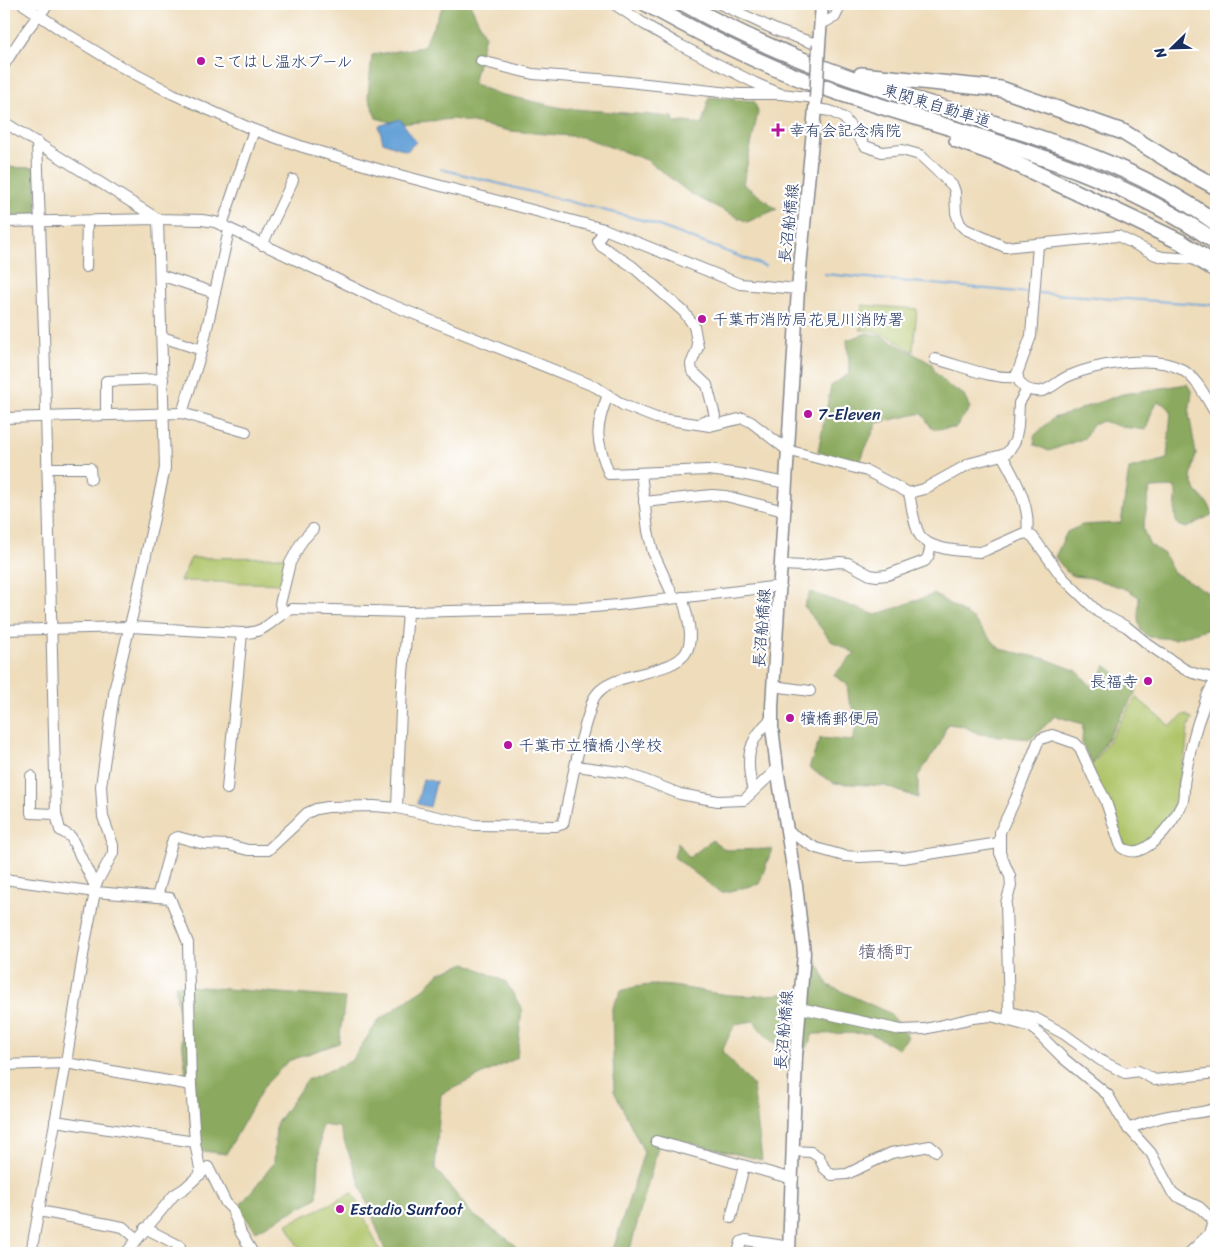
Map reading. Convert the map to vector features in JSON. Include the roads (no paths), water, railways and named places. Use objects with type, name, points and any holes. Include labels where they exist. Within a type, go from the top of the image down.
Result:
[{"type":"highway","name":"東関東自動車道","points":[[647,4],[689,28],[766,65],[832,90],[1064,165],[1128,191],[1161,207],[1216,242]]},
{"type":"highway","name":"東関東自動車道","points":[[685,4],[736,32],[832,72],[999,124],[1071,149],[1136,175],[1169,192],[1216,223]]},
{"type":"highway","points":[[832,72],[1001,88],[1123,132],[1216,187]]},
{"type":"highway","points":[[832,90],[861,105],[994,153],[1181,242],[1216,264]]},
{"type":"main road","name":"長沼船橋線","points":[[790,1250],[796,1056],[804,953],[777,769],[772,718],[798,289],[816,104],[822,4]]},
{"type":"street","points":[[22,4],[118,65],[173,94],[254,130],[303,147],[388,172],[604,229],[740,284],[798,289]]},
{"type":"street","points":[[4,65],[38,15],[49,4]]},
{"type":"street","points":[[614,4],[678,44],[781,94],[816,104],[844,118],[865,146],[882,152],[902,150],[920,155],[953,186],[956,213],[960,224],[965,229],[1005,247],[1118,236],[1156,255],[1193,258],[1216,273]]},
{"type":"street","points":[[720,4],[778,31],[819,46]]},
{"type":"street","points":[[821,24],[835,17],[841,4]]},
{"type":"street","points":[[481,61],[533,74],[739,94],[781,94]]},
{"type":"street","points":[[4,122],[158,219]]},
{"type":"street","points":[[182,413],[202,350],[215,293],[225,228],[254,130]]},
{"type":"street","points":[[37,142],[41,222],[56,814],[60,830],[71,837],[95,889]]},
{"type":"street","points":[[262,245],[293,180]]},
{"type":"street","points":[[31,1253],[66,1063],[95,889],[113,853],[113,845],[103,818],[101,786],[115,687],[165,468],[158,219]]},
{"type":"street","points":[[4,222],[202,220],[225,228],[377,299],[596,387],[623,405],[639,412],[656,418],[710,426],[743,418],[787,450],[867,471],[909,493],[924,489],[971,463],[1002,455],[1012,448],[1018,426],[1019,403],[1027,390]]},
{"type":"street","points":[[86,267],[87,221]]},
{"type":"street","points":[[604,229],[598,242],[600,246],[632,266],[684,312],[694,326],[698,347],[691,364],[692,371],[707,385],[715,416],[713,420],[687,423]]},
{"type":"street","points":[[1038,245],[1031,336],[1018,376],[1022,386],[1027,390],[1043,390],[1070,375],[1098,366],[1117,363],[1154,362],[1175,366],[1183,371],[1199,385],[1216,414]]},
{"type":"street","points":[[160,275],[215,293]]},
{"type":"street","points":[[162,337],[202,350]]},
{"type":"street","points":[[935,359],[981,374],[1006,377],[1018,376]]},
{"type":"street","points":[[106,415],[106,381],[163,379]]},
{"type":"street","points":[[608,395],[601,415],[598,438],[599,448],[609,474],[708,470],[786,483]]},
{"type":"street","points":[[4,418],[182,413],[246,432]]},
{"type":"street","points":[[1002,455],[1020,486],[1028,526],[1027,533]]},
{"type":"street","points":[[47,468],[90,468],[90,479]]},
{"type":"street","points":[[157,897],[173,839],[178,837],[204,844],[229,845],[248,850],[268,850],[306,812],[316,809],[374,806],[397,808],[475,825],[556,826],[563,824],[585,726],[595,695],[604,687],[619,680],[671,665],[686,655],[690,646],[691,633],[678,598],[653,552],[648,531],[640,473]]},
{"type":"street","points":[[909,493],[920,536],[931,545],[970,552],[981,552],[1027,533],[1033,537],[1062,577],[1098,612],[1127,627],[1184,669],[1216,680],[1208,693],[1191,739],[1183,788],[1183,802],[1160,836],[1147,847],[1130,851],[1126,851],[1121,847],[1105,799],[1080,748],[1075,743],[1052,735],[1040,739],[1038,742],[1016,798],[1002,826],[1000,843],[1000,853],[1010,876],[1011,886],[1006,903],[1008,1016]]},
{"type":"street","points":[[644,502],[712,495],[726,496],[784,511]]},
{"type":"street","points":[[283,612],[280,604],[290,563],[302,541],[313,528]]},
{"type":"street","points":[[781,565],[804,566],[840,562],[855,566],[870,575],[888,575],[925,561],[931,545]]},
{"type":"street","points":[[4,630],[130,627],[242,634],[265,627],[283,612],[292,609],[408,612],[581,608],[618,606],[780,586]]},
{"type":"street","points":[[397,808],[402,686],[408,612]]},
{"type":"street","points":[[227,789],[242,634]]},
{"type":"street","points":[[773,686],[810,691]]},
{"type":"street","points":[[753,792],[749,776],[749,755],[758,731],[772,718]]},
{"type":"street","points":[[576,766],[627,773],[680,794],[718,801],[744,800],[777,769]]},
{"type":"street","points":[[31,776],[31,813],[56,814]]},
{"type":"street","points":[[787,831],[816,848],[844,856],[860,857],[903,858],[1000,843]]},
{"type":"street","points":[[4,879],[170,898],[188,943],[191,1085],[195,1142],[201,1174]]},
{"type":"street","points":[[800,1008],[900,1030],[925,1029],[973,1018],[991,1016],[1035,1018],[1064,1034],[1100,1060],[1125,1072],[1138,1071],[1155,1080],[1216,1074]]},
{"type":"street","points":[[1008,1016],[1032,1027],[1063,1058],[1108,1095],[1124,1123],[1151,1153],[1172,1192],[1199,1207],[1211,1218],[1213,1222],[1212,1238],[1196,1253]]},
{"type":"street","points":[[4,1065],[66,1063],[191,1085]]},
{"type":"street","points":[[1128,1128],[1173,1115],[1203,1113],[1216,1108]]},
{"type":"street","points":[[55,1122],[195,1142]]},
{"type":"street","points":[[656,1142],[793,1179]]},
{"type":"street","points":[[793,1152],[811,1152],[820,1156],[824,1168],[832,1175],[847,1174],[891,1153],[930,1146],[936,1151]]},
{"type":"street","points":[[731,1218],[744,1166]]},
{"type":"street","points":[[126,1253],[174,1195],[208,1167],[226,1203],[232,1209],[253,1253]]},
{"type":"street","points":[[39,1211],[123,1227],[137,1239]]},
{"type":"street","points":[[145,1228],[180,1246],[176,1253]]},
{"type":"street","points":[[1189,1253],[1212,1238]]},
{"type":"street","points":[[738,1253],[741,1242],[746,1240],[790,1250]]},
{"type":"water","points":[[400,119],[416,142],[407,151],[383,142],[379,126]]},
{"type":"water","points":[[423,779],[436,782],[430,807],[417,804]]},
{"type":"waterway","points":[[441,169],[646,221],[765,266]]},
{"type":"waterway","points":[[824,274],[1030,293]]},
{"type":"waterway","points":[[1038,293],[1216,305]]},
{"type":"place","name":"こてはし温水プール","points":[[201,61]]},
{"type":"place","name":"幸有会記念病院","points":[[778,130]]},
{"type":"place","name":"千葉市消防局花見川消防署","points":[[702,319]]},
{"type":"place","name":"7-Eleven","points":[[808,414]]},
{"type":"place","name":"長福寺","points":[[1148,681]]},
{"type":"place","name":"犢橋郵便局","points":[[790,718]]},
{"type":"place","name":"千葉市立犢橋小学校","points":[[508,745]]},
{"type":"place","name":"Estadio Sunfoot","points":[[340,1209]]},
{"type":"district","name":"犢橋町","points":[[885,952]]}]
